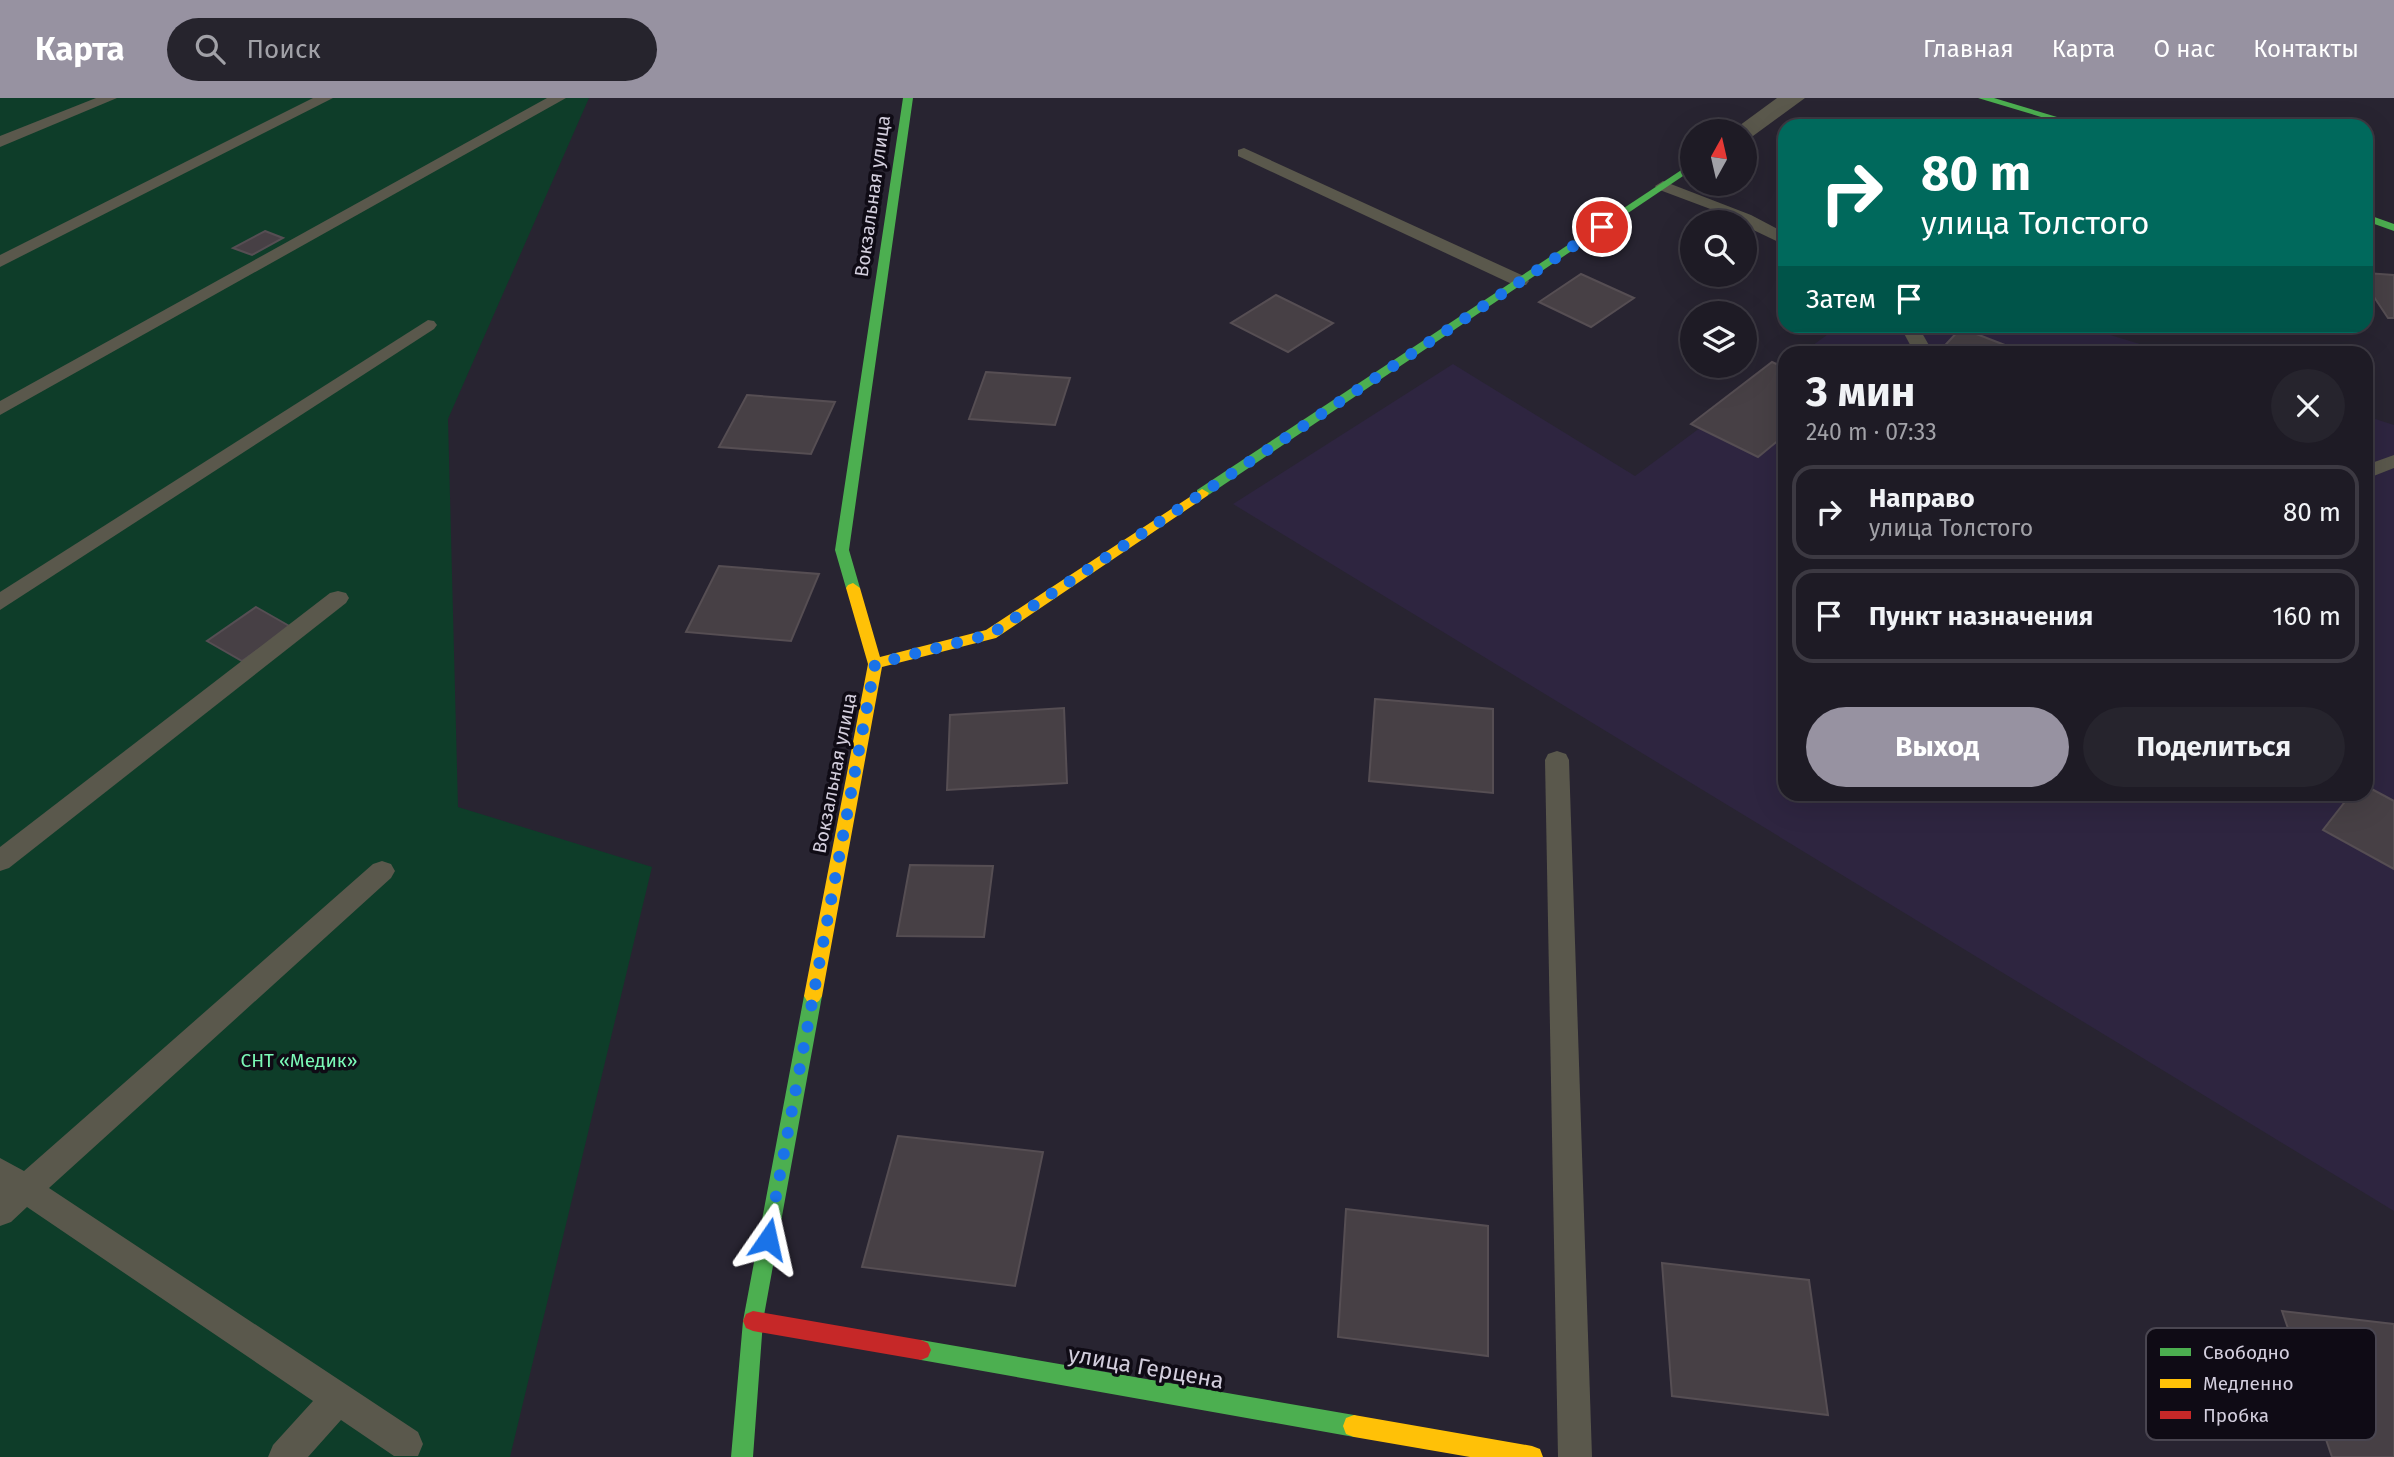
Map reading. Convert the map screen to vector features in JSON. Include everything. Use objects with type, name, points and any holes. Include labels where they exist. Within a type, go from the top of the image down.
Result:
[{"type":"street","name":"Вокзальная улица","points":[[742,1457],[753,1321],[875,664],[842,550],[908,98]]},
{"type":"street","points":[[1757,122],[1793,98]]},
{"type":"street","points":[[1983,98],[2057,119]]},
{"type":"street","points":[[875,664],[991,634],[1680,174]]},
{"type":"street","points":[[2373,220],[2394,228]]},
{"type":"street","name":"улица Герцена","points":[[753,1321],[1532,1457]]},
{"type":"lane","points":[[0,142],[109,98]]},
{"type":"lane","points":[[0,262],[325,98]]},
{"type":"lane","points":[[0,409],[558,98]]},
{"type":"lane","points":[[1244,153],[1520,281]]},
{"type":"lane","points":[[1663,186],[1745,219],[1778,236]]},
{"type":"lane","points":[[0,601],[428,325]]},
{"type":"lane","points":[[2373,470],[2394,461]]},
{"type":"lane","points":[[0,861],[338,598]]},
{"type":"lane","points":[[1557,760],[1575,1457]]},
{"type":"lane","points":[[0,1212],[13,1180],[382,870]]},
{"type":"lane","points":[[13,1180],[406,1444]]},
{"type":"lane","points":[[285,1457],[339,1398]]},
{"type":"shaded area","points":[[1830,333],[2104,333],[2146,346],[1812,346]]},
{"type":"shaded area","points":[[1453,364],[1635,476],[1778,370],[1778,801],[2373,801],[2373,418],[2394,425],[2394,1211],[1233,504]]},
{"type":"green space","name":"СНТ «Медик»","points":[[0,98],[589,98],[448,419],[458,807],[652,867],[510,1457],[0,1457]]},
{"type":"building","points":[[265,231],[283,238],[252,255],[233,248]]},
{"type":"building","points":[[1581,274],[1634,298],[1591,327],[1539,302]]},
{"type":"building","points":[[2373,274],[2394,275],[2394,318],[2388,318],[2373,296]]},
{"type":"building","points":[[1276,295],[1333,323],[1288,352],[1231,323]]},
{"type":"building","points":[[1956,333],[1974,333],[2007,346],[1944,346]]},
{"type":"building","points":[[1772,362],[1778,365],[1778,441],[1758,457],[1691,424],[1751,378],[1757,378],[1757,373]]},
{"type":"building","points":[[986,372],[1070,378],[1055,425],[969,419]]},
{"type":"building","points":[[747,395],[835,402],[811,454],[719,447]]},
{"type":"building","points":[[719,566],[819,574],[791,641],[686,632]]},
{"type":"building","points":[[256,607],[291,627],[242,661],[207,641]]},
{"type":"building","points":[[1375,699],[1493,709],[1493,793],[1369,781]]},
{"type":"building","points":[[1064,708],[1067,783],[947,790],[950,715]]},
{"type":"building","points":[[2373,790],[2394,801],[2394,869],[2323,830],[2346,801],[2373,801]]},
{"type":"building","points":[[910,865],[993,866],[984,937],[897,936]]},
{"type":"building","points":[[898,1136],[1043,1152],[1015,1286],[862,1267]]},
{"type":"building","points":[[1346,1209],[1488,1226],[1488,1356],[1338,1337]]},
{"type":"building","points":[[1662,1263],[1809,1280],[1828,1415],[1672,1396]]},
{"type":"building","points":[[2282,1311],[2394,1324],[2394,1457],[2332,1457],[2326,1440],[2376,1440],[2376,1328],[2288,1328]]},
{"type":"traffic: fast","points":[[853,588],[842,550],[908,98]]},
{"type":"traffic: fast","points":[[1983,98],[2057,119]]},
{"type":"traffic: fast","points":[[1202,493],[1680,174]]},
{"type":"traffic: fast","points":[[2373,220],[2394,228]]},
{"type":"traffic: fast","points":[[742,1457],[753,1321],[813,996]]},
{"type":"traffic: fast","points":[[921,1350],[1354,1426]]},
{"type":"traffic: slow","points":[[875,664],[991,634],[1202,493]]},
{"type":"traffic: slow","points":[[813,996],[875,664],[853,588]]},
{"type":"traffic: slow","points":[[1354,1426],[1532,1457]]},
{"type":"traffic: jam","points":[[753,1321],[921,1350]]},
{"type":"route","points":[[768,1239],[875,664],[991,634],[1602,227]]}]
